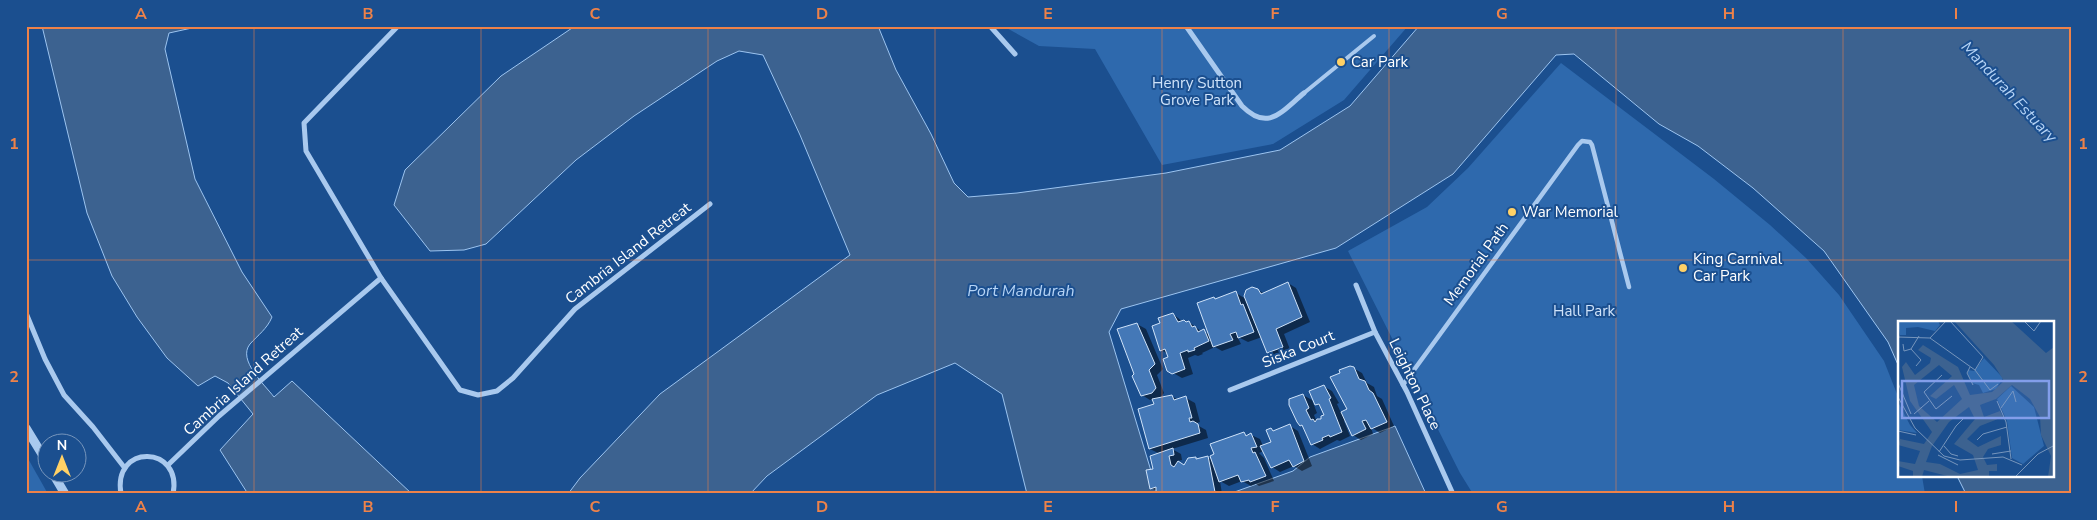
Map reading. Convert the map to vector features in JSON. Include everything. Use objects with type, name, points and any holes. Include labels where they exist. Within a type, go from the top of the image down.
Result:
[{"type":"street","name":"Cambria Island Retreat","points":[[398,26],[304,123],[306,151],[381,278],[460,390],[478,395],[497,391],[513,378],[575,309],[710,204]]},
{"type":"street","points":[[990,26],[1015,54]]},
{"type":"street","points":[[1186,26],[1242,106],[1252,116],[1260,119],[1271,118],[1304,93]]},
{"type":"street","name":"Memorial Path","points":[[1403,385],[1582,141],[1590,142],[1592,145],[1629,288]]},
{"type":"street","name":"Cambria Island Retreat","points":[[168,465],[219,416],[381,278]]},
{"type":"street","name":"Leighton Place","points":[[1356,285],[1375,332],[1403,385],[1453,494]]},
{"type":"street","points":[[26,313],[45,359],[64,395],[124,467]]},
{"type":"street","name":"Siska Court","points":[[1230,390],[1375,332]]},
{"type":"street","points":[[26,428],[38,448]]},
{"type":"street","points":[[120,494],[118,481],[124,467],[134,459],[150,456],[162,460],[168,465],[175,484],[173,494]]},
{"type":"street","points":[[58,482],[65,494]]},
{"type":"lane","points":[[1304,93],[1374,36]]},
{"type":"green space","name":"Henry Sutton Grove Park","points":[[1003,26],[1408,26],[1344,100],[1273,144],[1162,165],[1095,49],[1039,46]]},
{"type":"green space","name":"Hall Park","points":[[1561,63],[1714,179],[1770,225],[1806,258],[1839,295],[1884,361],[1898,396],[1898,478],[1922,478],[1925,494],[1473,494],[1460,473],[1348,251],[1427,207],[1468,168]]},
{"type":"green space","points":[[26,455],[38,476],[38,482],[41,482],[48,494],[26,494]]},
{"type":"water","points":[[42,26],[201,26],[169,33],[165,49],[195,179],[242,272],[272,317],[247,350],[250,365],[274,397],[292,381],[412,494],[248,494],[220,450],[253,414],[228,383],[215,376],[198,386],[167,358],[137,317],[112,276],[87,213]]},
{"type":"water","name":"Port Mandurah","points":[[575,26],[878,26],[896,70],[931,134],[954,183],[968,197],[1017,193],[1166,173],[1280,150],[1350,106],[1419,26],[2071,26],[2071,494],[1966,494],[1958,478],[2054,478],[2054,321],[1898,321],[1898,365],[1888,342],[1824,251],[1753,188],[1698,146],[1659,124],[1574,54],[1556,55],[1453,174],[1336,248],[1121,309],[1109,332],[1158,494],[1027,494],[1002,394],[955,363],[877,395],[767,476],[750,494],[568,494],[580,478],[660,394],[850,255],[800,135],[763,55],[739,51],[717,61],[634,116],[576,160],[486,244],[464,250],[430,251],[394,205],[405,170],[501,76]]},
{"type":"water","points":[[1395,426],[1426,494],[1229,494],[1293,471],[1310,457]]},
{"type":"building","points":[[1288,282],[1302,317],[1276,329],[1283,347],[1267,353],[1244,296],[1246,290],[1252,287],[1258,289],[1261,294]]},
{"type":"building","points":[[1236,291],[1254,332],[1238,338],[1236,332],[1230,334],[1233,340],[1213,347],[1197,303]]},
{"type":"building","points":[[1173,313],[1178,322],[1189,321],[1198,332],[1204,329],[1209,341],[1194,348],[1195,350],[1180,353],[1185,369],[1172,374],[1167,371],[1163,359],[1168,357],[1165,349],[1160,351],[1152,326],[1160,323],[1158,318]]},
{"type":"building","points":[[1137,323],[1155,364],[1149,370],[1156,388],[1152,393],[1141,396],[1132,376],[1134,374],[1117,329]]},
{"type":"building","points":[[1350,366],[1354,367],[1359,379],[1365,381],[1369,390],[1373,393],[1387,422],[1371,429],[1366,420],[1362,421],[1366,429],[1352,436],[1341,412],[1347,409],[1330,377],[1340,373],[1339,370]]},
{"type":"building","points":[[1324,385],[1331,398],[1329,399],[1342,432],[1330,437],[1329,435],[1311,445],[1302,425],[1300,426],[1297,422],[1289,405],[1289,399],[1303,394],[1309,408],[1306,410],[1311,420],[1313,419],[1315,422],[1324,415],[1319,404],[1315,405],[1309,391]]},
{"type":"building","points":[[1172,395],[1174,400],[1186,396],[1192,418],[1189,418],[1190,422],[1193,421],[1198,424],[1200,433],[1149,449],[1138,409],[1154,404],[1152,399]]},
{"type":"building","points":[[1290,424],[1304,461],[1293,467],[1289,460],[1271,468],[1260,446],[1271,442],[1266,430],[1271,428],[1273,431]]},
{"type":"building","points":[[1244,432],[1246,436],[1251,433],[1257,447],[1251,448],[1253,453],[1255,452],[1266,476],[1250,482],[1249,480],[1241,482],[1238,475],[1219,482],[1210,456],[1214,454],[1210,444]]},
{"type":"building","points":[[1173,448],[1174,455],[1169,456],[1171,465],[1174,467],[1178,461],[1184,465],[1188,458],[1196,457],[1196,459],[1208,456],[1215,492],[1156,494],[1156,487],[1150,489],[1146,470],[1153,469],[1150,456]]},
{"type":"place","name":"Car Park","points":[[1341,62]]},
{"type":"place","name":"War Memorial","points":[[1512,212]]},
{"type":"place","name":"King Carnival Car Park","points":[[1683,268]]},
{"type":"water label","name":"Mandurah Estuary","points":[[2009,92]]}]
